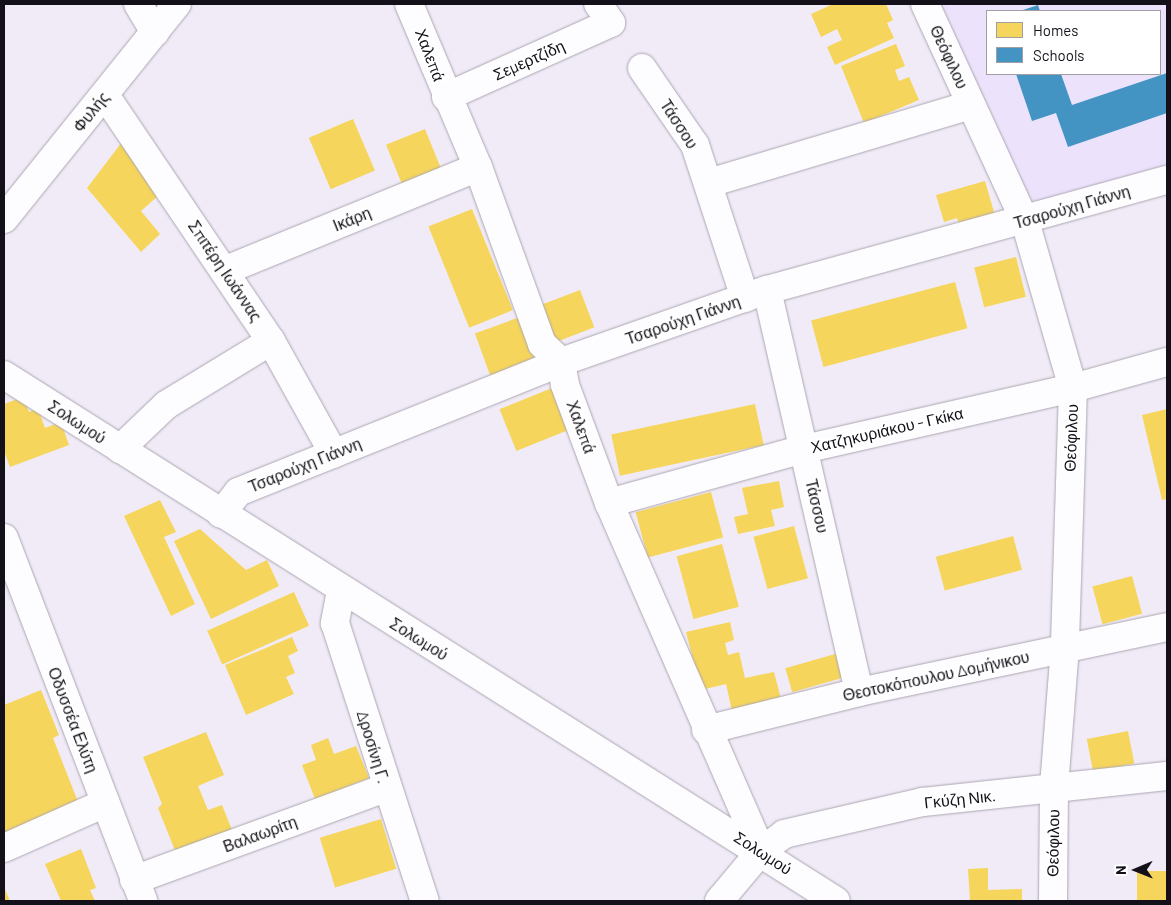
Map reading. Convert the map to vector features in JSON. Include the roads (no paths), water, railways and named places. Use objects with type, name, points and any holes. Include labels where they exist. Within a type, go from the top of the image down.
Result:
[{"type":"street","points":[[138,4],[155,32]]},
{"type":"street","name":"Φυλής","points":[[4,219],[177,4]]},
{"type":"street","name":"Χαλεπά","points":[[409,4],[446,97],[478,167],[542,344],[561,362],[565,385],[609,503],[706,730],[761,851]]},
{"type":"street","name":"Θεόφιλου","points":[[925,4],[1025,220],[1073,388],[1065,648],[1054,788],[1052,901]]},
{"type":"street","name":"Σεμερτζίδη","points":[[446,97],[605,14]]},
{"type":"street","name":"Τάσσου","points":[[642,68],[695,145],[756,294],[804,449],[859,692]]},
{"type":"street","name":"Σπιτέρη Ιωάννας","points":[[104,95],[226,270],[271,341],[334,454]]},
{"type":"street","points":[[709,183],[971,105]]},
{"type":"street","name":"Ικάρη","points":[[226,270],[478,167]]},
{"type":"street","name":"Τσαρούχη Γιάννη","points":[[221,514],[238,492],[561,362],[756,294],[1167,180]]},
{"type":"street","points":[[120,449],[166,405],[271,341]]},
{"type":"street","name":"Χατζηκυριάκου - Γκίκα","points":[[609,503],[804,449],[1073,388],[1167,362]]},
{"type":"street","name":"Σολωμού","points":[[4,374],[221,514],[761,851],[836,901]]},
{"type":"street","name":"Οδυσσέα Ελύτη","points":[[4,538],[139,890]]},
{"type":"street","name":"Δροσίνη Γ.","points":[[341,590],[335,623],[386,788],[425,901]]},
{"type":"street","name":"Θεοτοκόπουλου Δομήνικου","points":[[706,730],[859,692],[1167,627]]},
{"type":"street","name":"Γκύζη Νικ.","points":[[719,901],[761,851],[784,834],[923,802],[1167,776]]},
{"type":"street","name":"Βαλαωρίτη","points":[[139,890],[386,788]]},
{"type":"street","points":[[4,848],[105,803]]}]
